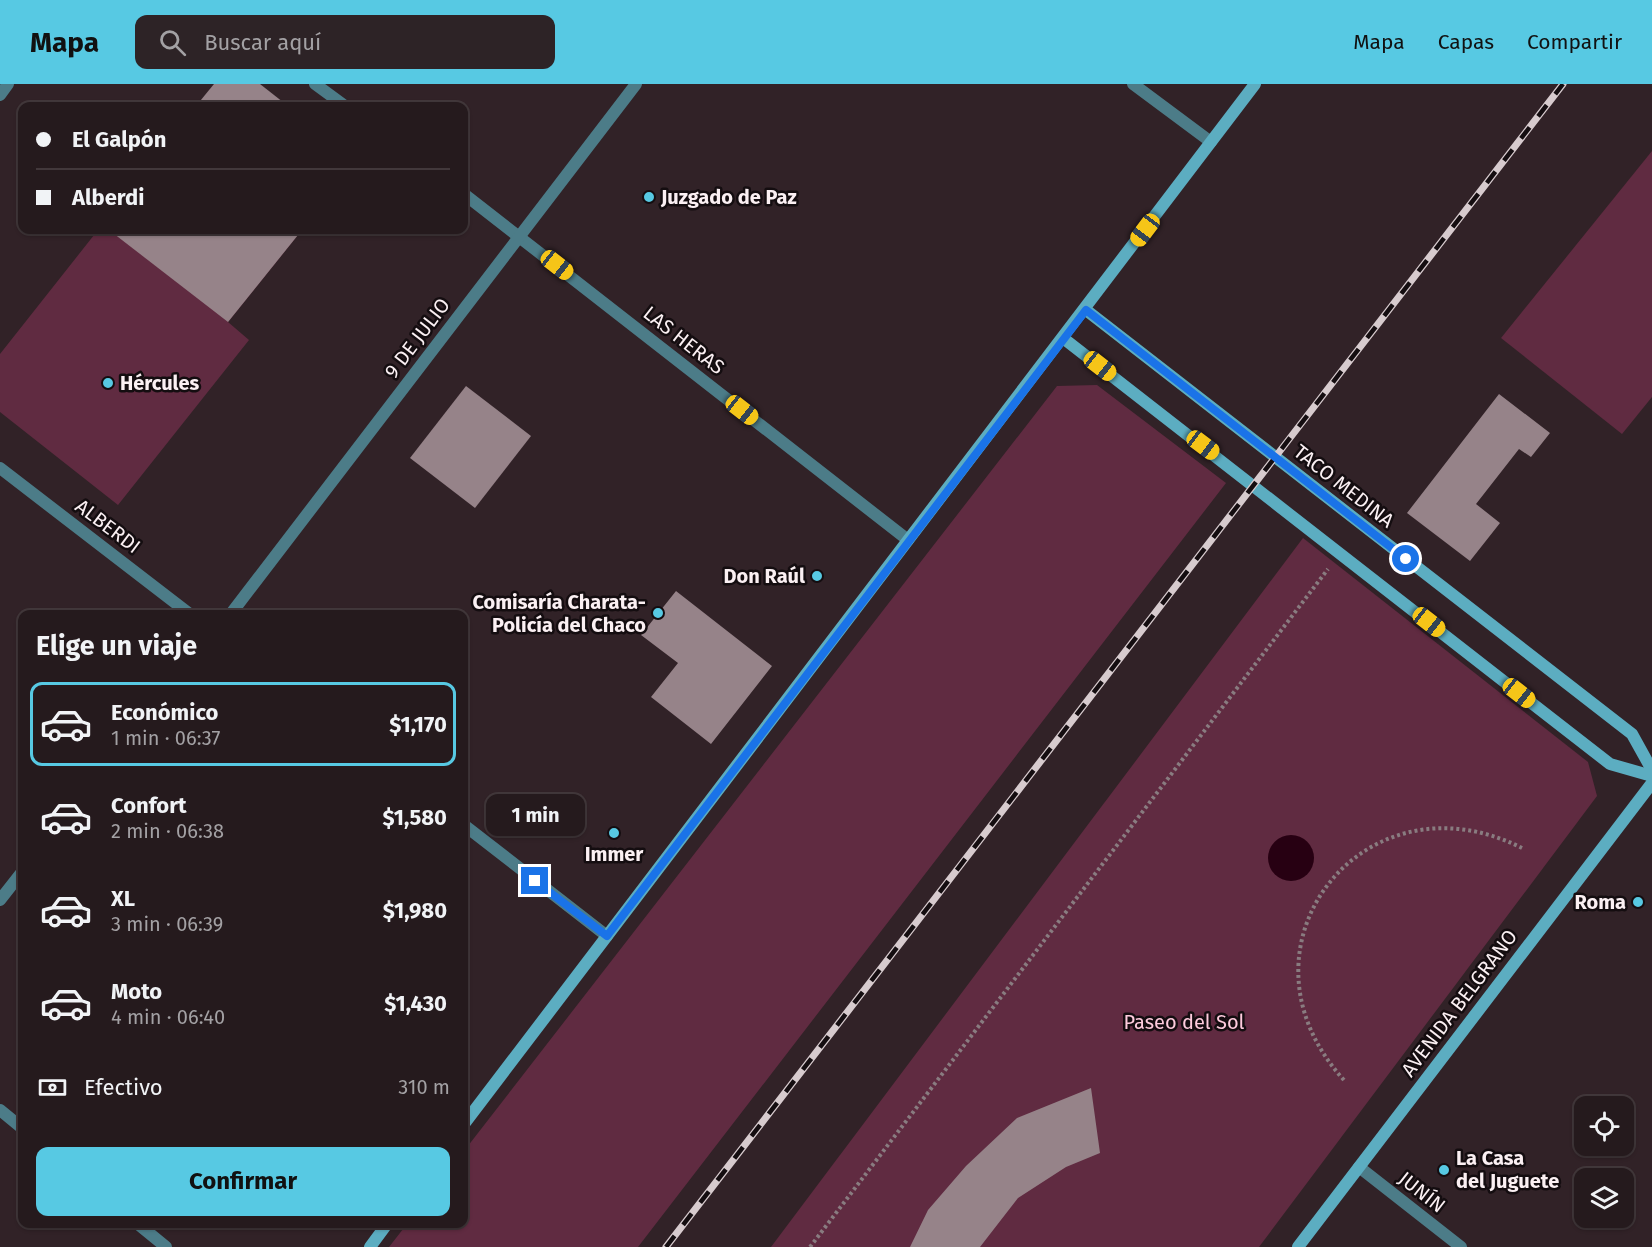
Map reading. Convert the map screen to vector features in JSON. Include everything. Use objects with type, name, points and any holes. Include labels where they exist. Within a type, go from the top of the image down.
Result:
[{"type":"main road","points":[[468,1119],[1086,310],[1255,84]]},
{"type":"main road","name":"TACO MEDINA","points":[[1086,310],[1632,734],[1652,770]]},
{"type":"main road","points":[[1063,338],[1610,764],[1652,776]]},
{"type":"main road","name":"AVENIDA BELGRANO","points":[[1298,1247],[1652,783]]},
{"type":"main road","points":[[370,1247],[384,1228]]},
{"type":"street","points":[[0,95],[8,84]]},
{"type":"street","points":[[315,84],[340,102]]},
{"type":"street","name":"9 DE JULIO","points":[[234,610],[636,84]]},
{"type":"street","points":[[1133,84],[1211,142]]},
{"type":"street","name":"LAS HERAS","points":[[468,197],[908,540]]},
{"type":"street","name":"ALBERDI","points":[[0,468],[185,610]]},
{"type":"street","points":[[468,828],[607,936]]},
{"type":"street","points":[[0,900],[18,877]]},
{"type":"street","points":[[0,1110],[18,1125]]},
{"type":"street","name":"JUNÍN","points":[[1359,1167],[1461,1247]]},
{"type":"street","points":[[143,1228],[166,1247]]},
{"type":"path","points":[[810,1247],[1328,569]]},
{"type":"path","points":[[1344,1080],[1328,1062],[1310,1031],[1300,997],[1298,973],[1306,926],[1328,884],[1346,864],[1368,848],[1392,836],[1418,829],[1444,826],[1471,829],[1497,836],[1522,848]]},
{"type":"green space","points":[[1652,151],[1652,397],[1622,434],[1501,338]]},
{"type":"green space","name":"Hércules","points":[[95,234],[299,234],[228,322],[249,340],[118,505],[0,412],[0,354]]},
{"type":"green space","points":[[1097,385],[1226,483],[638,1247],[389,1247],[404,1228],[468,1228],[468,1146],[1057,386]]},
{"type":"green space","name":"Paseo del Sol","points":[[1303,538],[1588,762],[1597,796],[1259,1247],[771,1247]]},
{"type":"shaded area","points":[[1291,835],[1307,842],[1314,858],[1307,874],[1291,881],[1275,874],[1268,858],[1275,842]]},
{"type":"building","points":[[214,84],[260,84],[283,102],[199,102]]},
{"type":"building","points":[[114,234],[299,234],[228,322]]},
{"type":"building","points":[[466,386],[531,436],[475,508],[410,458]]},
{"type":"building","points":[[1499,394],[1550,433],[1531,457],[1519,449],[1476,504],[1500,523],[1470,561],[1407,513]]},
{"type":"building","points":[[676,591],[772,666],[711,744],[651,697],[678,663],[641,635]]},
{"type":"building","points":[[1091,1088],[1100,1153],[1066,1167],[1018,1198],[980,1247],[910,1247],[928,1210],[966,1166],[1017,1118]]},
{"type":"railway","points":[[666,1247],[1563,84]]},
{"type":"place","name":"Juzgado de Paz","points":[[649,197]]},
{"type":"place","name":"Hércules","points":[[108,383]]},
{"type":"place","name":"Don Raúl","points":[[817,576]]},
{"type":"place","name":"Comisaría Charata- Policía del Chaco","points":[[658,613]]},
{"type":"place","name":"Immer","points":[[614,833]]},
{"type":"place","name":"Roma","points":[[1638,902]]},
{"type":"place","name":"La Casa del Juguete","points":[[1444,1170]]},
{"type":"route","points":[[535,881],[607,936],[1086,310],[1406,559]]}]
